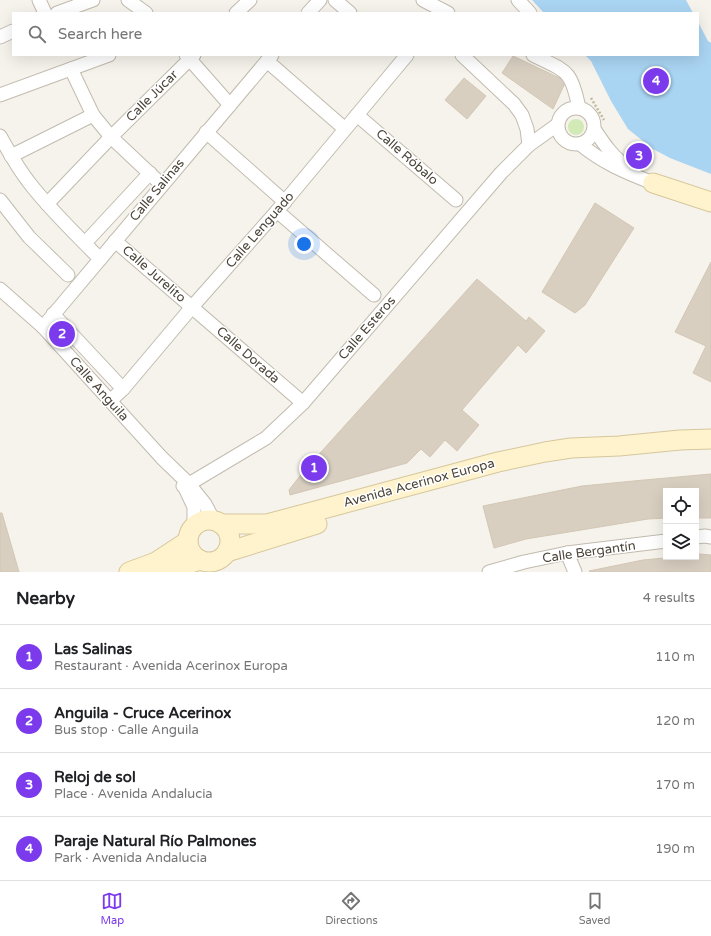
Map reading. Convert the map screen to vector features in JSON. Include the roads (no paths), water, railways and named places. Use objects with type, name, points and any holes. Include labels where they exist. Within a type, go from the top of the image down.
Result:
[{"type":"street","points":[[39,0],[45,12]]},
{"type":"street","points":[[60,12],[93,0]]},
{"type":"street","points":[[128,0],[145,12]]},
{"type":"street","points":[[237,12],[250,0]]},
{"type":"street","points":[[309,12],[320,0]]},
{"type":"street","points":[[335,0],[349,12]]},
{"type":"street","points":[[423,0],[446,12]]},
{"type":"street","points":[[518,0],[529,12]]},
{"type":"street","points":[[0,37],[12,32]]},
{"type":"street","points":[[0,95],[106,56]]},
{"type":"street","points":[[190,56],[230,105]]},
{"type":"street","name":"Calle Júcar","points":[[48,204],[190,56]]},
{"type":"street","name":"Calle Lenguado","points":[[110,401],[123,389],[192,307],[281,206],[357,115],[403,56]]},
{"type":"street","points":[[463,56],[514,104],[528,129],[529,145],[563,138]]},
{"type":"street","points":[[535,56],[562,69],[568,75],[573,82],[578,108]]},
{"type":"street","points":[[270,58],[345,129]]},
{"type":"street","name":"Calle Salinas","points":[[43,327],[270,58]]},
{"type":"street","points":[[71,69],[93,115],[111,137],[162,185]]},
{"type":"street","points":[[600,126],[588,140],[580,144],[569,143],[563,138],[559,131],[558,125],[564,112],[573,108],[583,110],[600,126],[603,144],[614,156],[625,166],[653,183]]},
{"type":"street","points":[[11,156],[93,115]]},
{"type":"street","name":"Calle Róbalo","points":[[357,115],[456,200]]},
{"type":"street","name":"Calle Esteros","points":[[186,485],[266,438],[303,403],[501,172],[529,145],[558,125]]},
{"type":"street","points":[[206,132],[374,295]]},
{"type":"street","points":[[0,136],[11,156],[28,181],[100,258]]},
{"type":"street","points":[[580,144],[594,156],[621,171],[711,202]]},
{"type":"street","points":[[85,243],[150,173]]},
{"type":"street","points":[[0,200],[29,237],[68,275]]},
{"type":"street","name":"Calle Jurelito","points":[[115,240],[192,307]]},
{"type":"street","name":"Calle Anguila","points":[[0,289],[43,327],[205,504],[218,522]]},
{"type":"street","name":"Calle Dorada","points":[[192,307],[303,403]]},
{"type":"street","name":"Calle Anguila","points":[[53,314],[123,389]]},
{"type":"street","name":"Avenida Acerinox Europa","points":[[218,522],[267,524],[498,462],[545,452],[571,448],[711,439]]},
{"type":"street","name":"Avenida Acerinox Europa","points":[[226,552],[502,470],[619,446]]},
{"type":"street","name":"Calle Anguila","points":[[186,485],[194,507],[191,533]]},
{"type":"street","points":[[129,572],[156,562],[191,533],[204,520],[218,522],[228,532],[229,547],[223,556],[212,561],[200,560],[164,572]]},
{"type":"street","points":[[191,533],[192,552],[200,560]]},
{"type":"street","points":[[699,537],[711,537]]},
{"type":"street","name":"Calle Bergantín","points":[[490,572],[524,562],[567,553],[663,541]]},
{"type":"street","points":[[567,553],[575,572]]},
{"type":"water","points":[[532,0],[686,0],[692,12],[543,12]]},
{"type":"water","points":[[699,24],[708,41],[711,43],[711,174],[670,158],[653,149],[628,129],[611,101],[591,61],[586,56],[699,56]]},
{"type":"place","name":"Paraje Natural Río Palmones","points":[[656,81]]},
{"type":"place","name":"Reloj de sol","points":[[639,156]]},
{"type":"place","name":"Anguila - Cruce Acerinox","points":[[62,334]]},
{"type":"place","name":"Las Salinas","points":[[314,468]]}]
